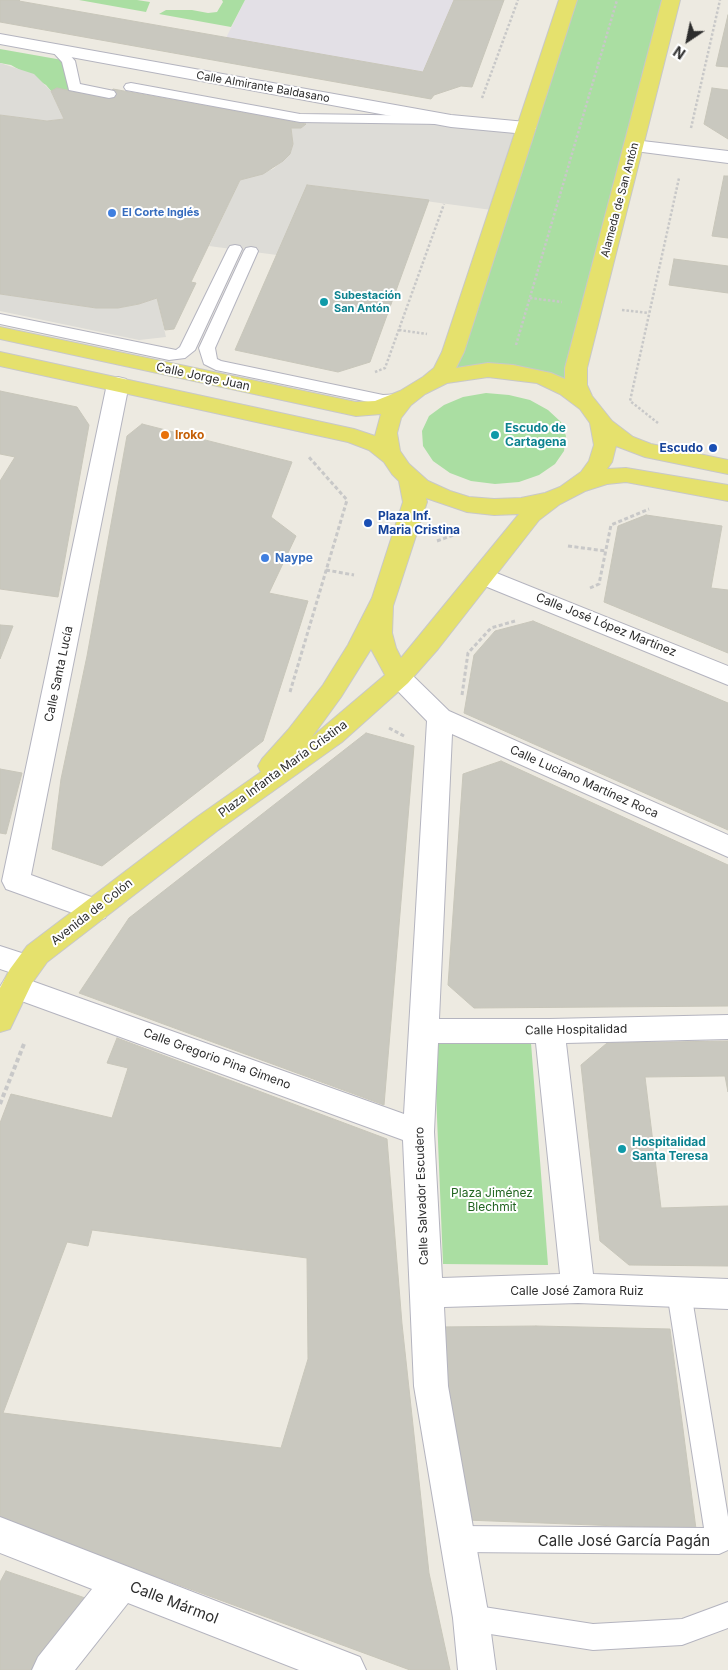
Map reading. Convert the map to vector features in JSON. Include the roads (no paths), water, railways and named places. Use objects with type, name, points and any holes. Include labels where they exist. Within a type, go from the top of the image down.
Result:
[{"type":"main road","points":[[432,381],[443,371],[453,352],[568,0]]},
{"type":"main road","name":"Alameda de San Antón","points":[[582,399],[576,385],[576,368],[671,0]]},
{"type":"main road","name":"Calle Jorge Juan","points":[[0,333],[356,409],[378,408],[404,398]]},
{"type":"main road","name":"Calle Jorge Juan","points":[[0,359],[354,436],[371,442],[392,457]]},
{"type":"main road","name":"Plaza Infanta María Cristina","points":[[207,824],[333,735],[399,677],[429,644],[531,515],[552,499],[580,485],[592,474],[602,459],[605,445],[602,425],[595,413],[582,399],[552,381],[513,372],[468,372],[432,381],[404,398],[394,410],[388,424],[387,445],[400,469],[410,478],[428,490],[442,496],[478,505],[510,507],[552,499]]},
{"type":"main road","points":[[602,425],[625,442],[645,450],[728,467]]},
{"type":"main road","points":[[580,485],[605,477],[626,476],[728,493]]},
{"type":"main road","name":"Plaza Infanta María Cristina","points":[[207,824],[249,788],[278,759],[317,713],[347,670],[384,598],[415,502],[414,489],[410,478]]},
{"type":"main road","points":[[384,598],[379,614],[379,633],[383,648],[399,677]]},
{"type":"main road","name":"Avenida de Colón","points":[[0,1020],[21,976],[37,954],[207,824]]},
{"type":"street","name":"Calle Almirante Baldasano","points":[[0,39],[451,121],[526,128]]},
{"type":"street","points":[[634,146],[728,157]]},
{"type":"street","name":"Calle Santa Lucía","points":[[95,910],[16,881],[118,384]]},
{"type":"street","name":"Calle José López Martínez","points":[[484,576],[728,676]]},
{"type":"street","points":[[399,677],[440,718]]},
{"type":"street","name":"Calle Luciano Martínez Roca","points":[[440,718],[728,847]]},
{"type":"street","name":"Calle Salvador Escudero","points":[[440,718],[418,1132],[431,1386],[471,1618],[477,1670]]},
{"type":"street","name":"Calle Gregorio Pina Gimeno","points":[[0,957],[21,976],[418,1132]]},
{"type":"street","name":"Calle Hospitalidad","points":[[424,1032],[728,1027]]},
{"type":"street","points":[[550,1031],[578,1288]]},
{"type":"street","name":"Calle José Zamora Ruiz","points":[[426,1293],[578,1288],[728,1294]]},
{"type":"street","name":"Calle Mármol","points":[[1,1537],[348,1670]]},
{"type":"street","points":[[51,1670],[121,1582]]},
{"type":"lane","points":[[58,50],[68,61],[74,88],[109,94]]},
{"type":"lane","points":[[131,88],[300,118],[451,121]]},
{"type":"lane","points":[[0,319],[169,355],[179,355],[187,350],[235,249]]},
{"type":"lane","points":[[251,251],[207,348],[210,361],[216,365],[382,400],[404,398]]},
{"type":"lane","name":"Calle José García Pagán","points":[[457,1540],[719,1542],[679,1292]]},
{"type":"lane","points":[[471,1618],[593,1637],[682,1632],[728,1615]]},
{"type":"place","name":"El Corte Inglés","points":[[112,213]]},
{"type":"place","name":"Subestación San Antón","points":[[324,302]]},
{"type":"place","name":"Iroko","points":[[165,435]]},
{"type":"place","name":"Escudo de Cartagena","points":[[495,435]]},
{"type":"place","name":"Escudo","points":[[713,448]]},
{"type":"place","name":"Plaza Inf. Maria Cristina","points":[[368,523]]},
{"type":"place","name":"Naype","points":[[265,558]]},
{"type":"place","name":"Hospitalidad Santa Teresa","points":[[622,1149]]},
{"type":"park label","name":"Plaza Jiménez Blechmit","points":[[492,1200]]}]
